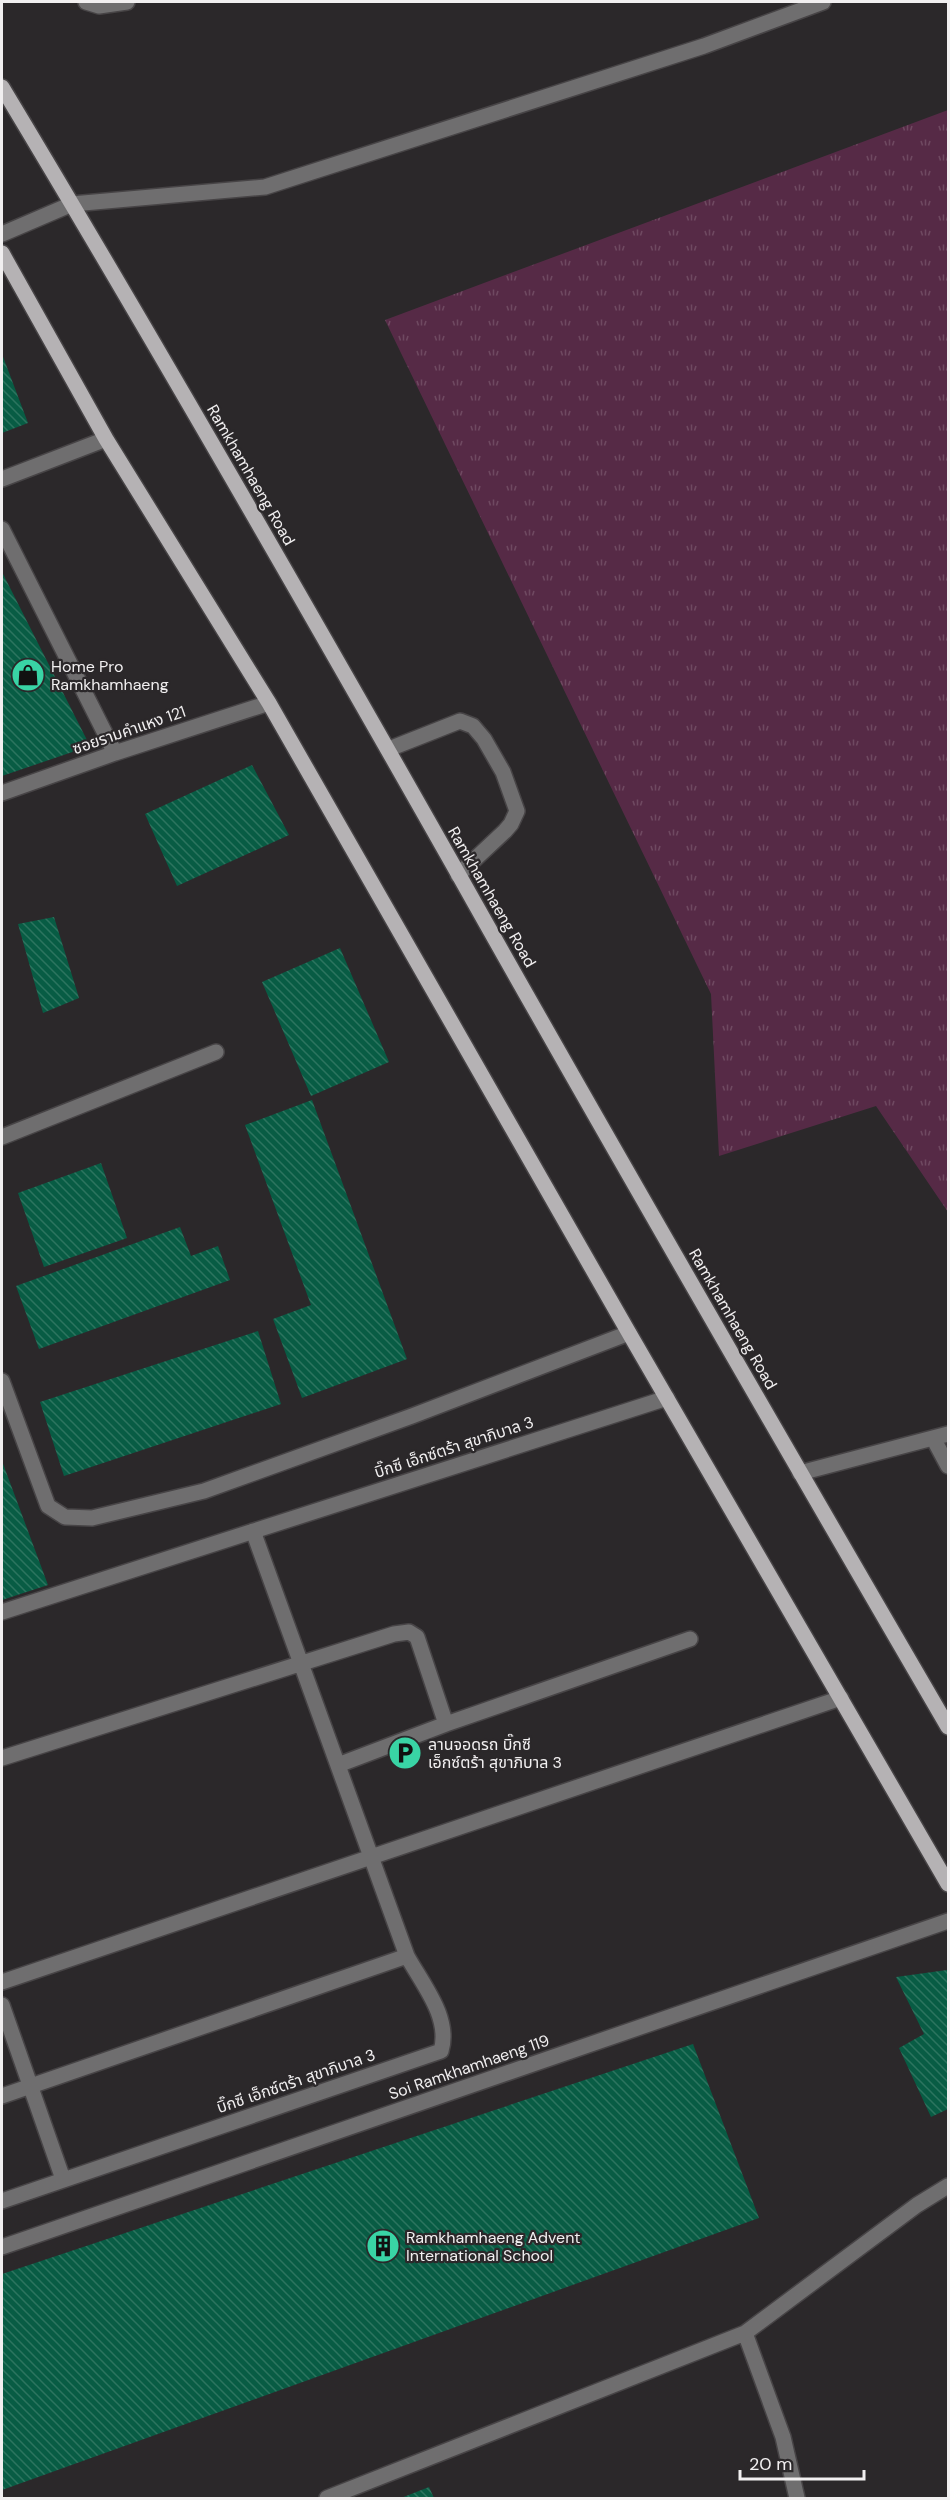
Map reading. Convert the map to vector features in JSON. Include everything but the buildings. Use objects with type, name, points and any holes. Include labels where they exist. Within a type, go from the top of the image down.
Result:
[{"type":"main road","name":"Ramkhamhaeng Road","points":[[2,87],[389,749],[458,875],[948,1727]]},
{"type":"main road","points":[[2,253],[106,439],[269,703],[629,1333],[948,1884]]},
{"type":"street","points":[[86,2],[99,6],[127,2]]},
{"type":"street","points":[[2,234],[72,204],[265,187],[704,46],[823,2]]},
{"type":"street","points":[[2,479],[106,439]]},
{"type":"street","points":[[2,529],[115,753]]},
{"type":"street","name":"ซอยรามคำแหง 121","points":[[2,793],[115,753],[269,703]]},
{"type":"street","points":[[389,749],[460,721],[474,726],[503,772],[517,811],[505,831],[458,875]]},
{"type":"street","points":[[2,1137],[216,1052]]},
{"type":"street","points":[[2,1381],[48,1506],[65,1517],[92,1518],[204,1491],[412,1416],[629,1333]]},
{"type":"street","name":"บิ๊กซี เอ็กซ์ตร้า สุขาภิบาล 3","points":[[2,1612],[667,1398]]},
{"type":"street","points":[[800,1473],[948,1434]]},
{"type":"street","points":[[933,1438],[948,1466]]},
{"type":"street","name":"บิ๊กซี เอ็กซ์ตร้า สุขาภิบาล 3","points":[[2,2201],[441,2051],[445,2039],[443,2022],[407,1956],[253,1531]]},
{"type":"street","points":[[2,1758],[300,1662],[394,1634],[410,1632],[417,1637],[446,1724]]},
{"type":"street","points":[[338,1765],[446,1724],[690,1639]]},
{"type":"street","points":[[2,1982],[841,1698]]},
{"type":"street","name":"Soi Ramkhamhaeng 119","points":[[2,2247],[948,1921]]},
{"type":"street","points":[[2,2096],[407,1956]]},
{"type":"street","points":[[2,2005],[63,2179]]},
{"type":"street","points":[[327,2499],[745,2333],[917,2205],[948,2186]]},
{"type":"street","points":[[745,2333],[783,2437],[797,2499]]},
{"type":"green space","points":[[948,110],[948,1212],[876,1106],[719,1156],[711,994],[385,320]]},
{"type":"place","name":"Home Pro Ramkhamhaeng","points":[[28,675]]},
{"type":"place","name":"ลานจอดรถ บิ๊กซี เอ็กซ์ตร้า สุขาภิบาล 3","points":[[405,1753]]},
{"type":"place","name":"Ramkhamhaeng Advent International School","points":[[383,2246]]}]
